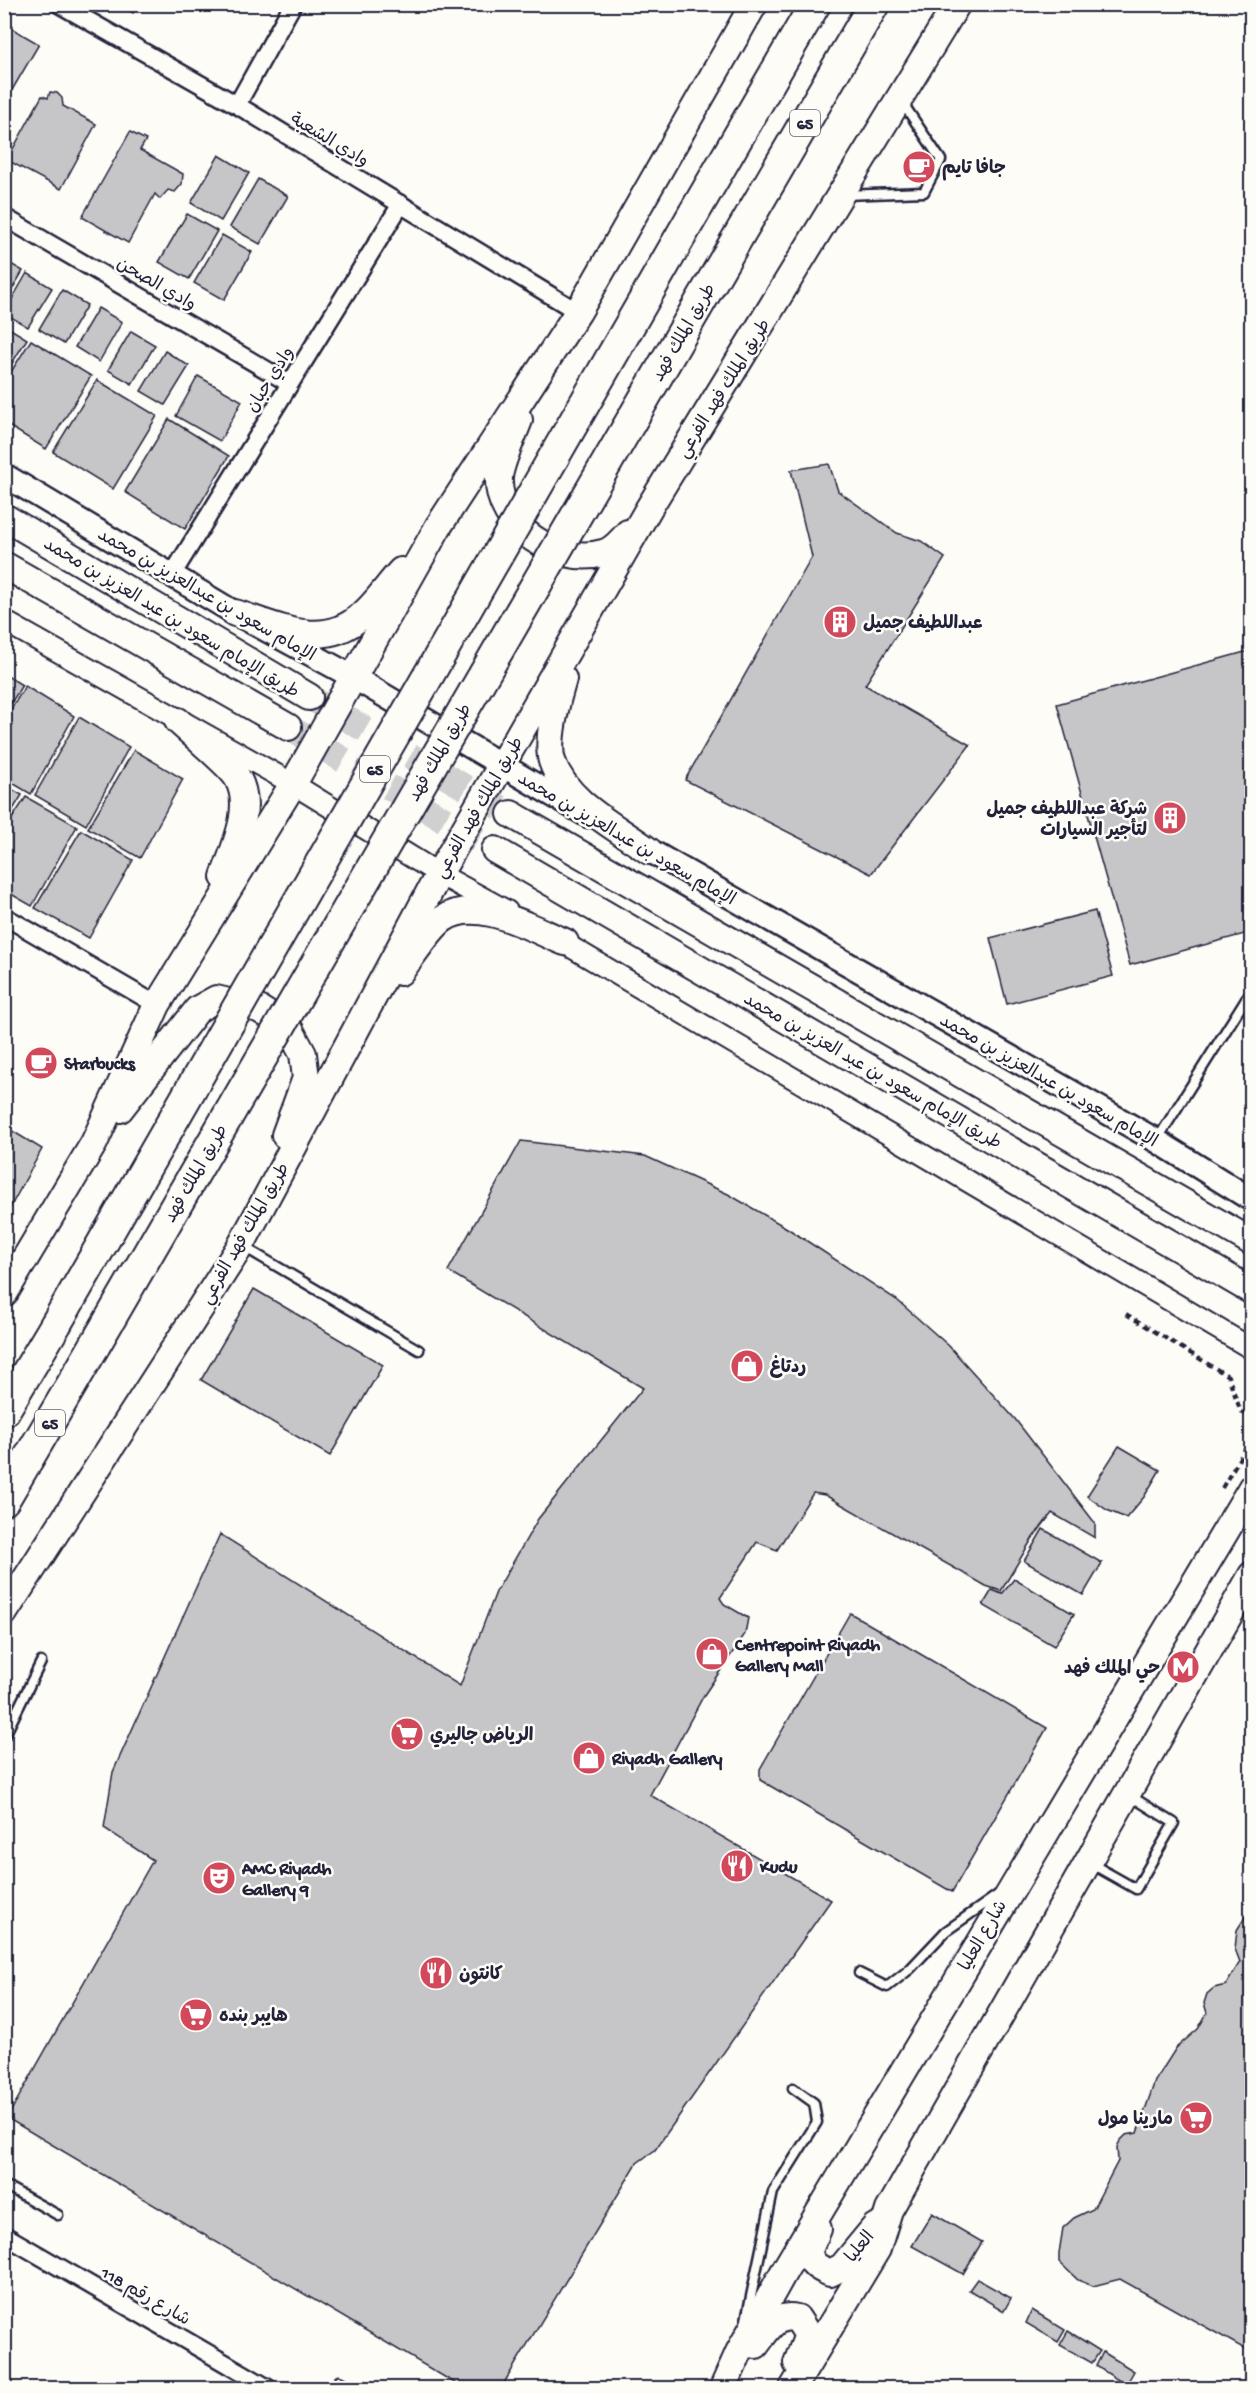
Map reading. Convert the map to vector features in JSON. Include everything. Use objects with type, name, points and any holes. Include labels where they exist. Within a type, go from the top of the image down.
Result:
[{"type":"highway","name":"65","points":[[4,1411],[815,4]]},
{"type":"highway","name":"طريق الملك فهد","points":[[4,1500],[874,4]]},
{"type":"main road","points":[[4,1294],[94,1143],[157,1005],[293,784],[438,527],[578,312],[754,4]]},
{"type":"main road","name":"طريق الملك فهد الفرعي","points":[[4,1613],[246,1237],[439,874],[649,508],[957,4]]},
{"type":"main road","points":[[531,383],[499,477],[504,501],[516,523],[534,541],[549,548],[580,556],[605,553],[623,538],[649,508]]},
{"type":"main road","name":"الإمام سعود بن عبدالعزيز بن محمد","points":[[4,475],[235,613],[353,677],[502,767],[1157,1141],[1251,1200]]},
{"type":"main road","name":"طريق الإمام سعود بن عبد العزيز بن محمد","points":[[4,517],[309,697]]},
{"type":"main road","points":[[235,613],[306,635],[332,634],[361,617],[438,527]]},
{"type":"main road","name":"طريق الإمام سعود بن عبد العزيز بن محمد","points":[[4,565],[288,727]]},
{"type":"main road","points":[[574,641],[554,710],[551,759],[568,792],[649,851]]},
{"type":"main road","points":[[178,721],[238,778],[243,799],[243,821],[208,923]]},
{"type":"main road","points":[[511,814],[1251,1242]]},
{"type":"main road","name":"طريق الإمام سعود بن عبد العزيز بن محمد","points":[[495,850],[1251,1290]]},
{"type":"main road","points":[[359,1024],[442,919],[462,910],[484,910],[565,942]]},
{"type":"main road","points":[[94,1143],[198,1009],[216,999],[259,1009],[289,1028],[303,1054],[306,1078],[246,1237]]},
{"type":"main road","name":"شارع العليا","points":[[723,2388],[739,2352],[1012,1885],[1249,1490]]},
{"type":"main road","points":[[793,2388],[877,2249],[889,2210],[1251,1575]]},
{"type":"main road","name":"العليا","points":[[841,2177],[808,2252],[811,2262],[818,2268],[830,2272],[842,2267],[889,2210]]},
{"type":"main road","points":[[723,2388],[774,2321],[786,2316],[797,2318],[808,2335],[787,2388]]},
{"type":"street","name":"وادي الشعبة","points":[[59,4],[237,105],[578,312]]},
{"type":"street","points":[[237,105],[293,4]]},
{"type":"street","name":"وادي حبان","points":[[172,575],[401,204]]},
{"type":"street","name":"وادي الصحن","points":[[4,217],[289,383]]},
{"type":"street","points":[[4,621],[293,784],[439,874],[565,942],[1251,1349]]},
{"type":"street","points":[[4,916],[157,1005]]},
{"type":"street","name":"شارع رقم 118","points":[[4,2235],[268,2388]]},
{"type":"lane","points":[[841,195],[924,192],[941,160],[900,99]]},
{"type":"lane","points":[[1157,1141],[1249,997],[1251,988]]},
{"type":"lane","points":[[246,1237],[419,1350]]},
{"type":"lane","points":[[4,1737],[41,1662]]},
{"type":"lane","points":[[1088,1862],[1136,1889],[1174,1823],[1127,1793]]},
{"type":"lane","points":[[859,1973],[887,1987],[910,1969],[946,1931],[1012,1885]]},
{"type":"lane","points":[[739,2352],[773,2192],[817,2122],[814,2103],[793,2088]]},
{"type":"lane","points":[[4,2185],[58,2215]]},
{"type":"lane","points":[[339,2381],[353,2388]]},
{"type":"path","points":[[1126,1314],[1228,1376],[1241,1412],[1251,1416]]},
{"type":"building","points":[[120,4],[138,4],[133,13]]},
{"type":"building","points":[[11,28],[39,44],[8,97],[4,95],[4,29]]},
{"type":"building","points":[[50,92],[57,93],[62,98],[63,106],[96,124],[61,189],[7,160],[42,96],[48,98]]},
{"type":"building","points":[[130,132],[146,140],[140,150],[183,174],[182,184],[175,192],[168,190],[160,199],[155,194],[128,243],[82,217]]},
{"type":"building","points":[[219,155],[249,173],[221,221],[191,203]]},
{"type":"building","points":[[258,179],[288,196],[260,244],[230,227]]},
{"type":"building","points":[[187,214],[217,231],[189,279],[159,262]]},
{"type":"building","points":[[222,235],[252,252],[224,300],[194,283]]},
{"type":"building","points":[[4,260],[23,271],[4,303]]},
{"type":"building","points":[[27,273],[52,288],[28,327],[4,313]]},
{"type":"building","points":[[62,290],[87,305],[64,344],[39,329]]},
{"type":"building","points":[[98,308],[122,322],[99,362],[75,347]]},
{"type":"building","points":[[4,325],[27,339],[4,376]]},
{"type":"building","points":[[131,331],[155,345],[132,384],[108,370]]},
{"type":"building","points":[[31,340],[91,376],[46,449],[4,423],[4,383]]},
{"type":"building","points":[[165,351],[189,366],[165,405],[141,391]]},
{"type":"building","points":[[198,376],[242,401],[220,441],[176,416]]},
{"type":"building","points":[[97,380],[157,416],[113,489],[53,452]]},
{"type":"building","points":[[169,419],[229,456],[185,529],[125,492]]},
{"type":"building","name":"عبداللطيف جميل","points":[[829,464],[838,491],[897,533],[921,541],[945,558],[865,685],[970,745],[871,874],[685,780],[812,557],[791,470]]},
{"type":"building","name":"شركة عبداللطيف جميل لتأجير السيارات","points":[[1252,650],[1252,932],[1130,965],[1057,704]]},
{"type":"building","points":[[4,674],[22,685],[4,715]]},
{"type":"building","points":[[25,686],[74,716],[31,794],[4,778],[4,721]]},
{"type":"building","points":[[79,717],[129,747],[86,825],[35,795]]},
{"type":"building","points":[[134,750],[183,779],[140,858],[88,828]]},
{"type":"building","points":[[4,785],[22,795],[4,824]]},
{"type":"building","points":[[26,797],[77,826],[32,906],[4,890],[4,831]]},
{"type":"building","points":[[81,830],[133,860],[89,938],[35,908]]},
{"type":"building","points":[[1095,911],[1113,976],[1007,1004],[990,938]]},
{"type":"building","points":[[4,1126],[42,1149],[5,1217],[4,1217]]},
{"type":"building","name":"الرياض جاليري","points":[[521,1141],[645,1156],[728,1194],[787,1228],[897,1300],[949,1346],[1015,1419],[1095,1523],[1095,1538],[1052,1513],[1032,1539],[1001,1591],[986,1586],[825,1495],[813,1493],[777,1550],[757,1542],[720,1598],[724,1604],[748,1618],[745,1634],[704,1695],[650,1795],[831,1900],[655,2150],[637,2163],[501,2388],[463,2388],[7,2118],[153,1860],[104,1828],[113,1772],[220,1534],[460,1686],[496,1592],[538,1519],[643,1388],[448,1271]]},
{"type":"building","points":[[254,1289],[383,1365],[330,1456],[201,1380]]},
{"type":"building","points":[[1119,1446],[1160,1470],[1144,1497],[1126,1518],[1107,1510],[1087,1496]]},
{"type":"building","points":[[1043,1529],[1102,1563],[1083,1595],[1024,1561]]},
{"type":"building","points":[[1014,1579],[1074,1614],[1054,1646],[983,1605],[992,1590],[1002,1594]]},
{"type":"building","points":[[850,1613],[1047,1728],[952,1892],[760,1780],[760,1769]]},
{"type":"building","name":"مارينا مول","points":[[1252,1906],[1252,2353],[1120,2279],[1093,2286],[1078,2280],[1059,2262],[1059,2253],[1063,2228],[1074,2218],[1093,2209],[1118,2161],[1117,2147],[1120,2141],[1126,2135],[1137,2133],[1155,2081],[1176,2048],[1198,2029],[1207,2013],[1204,2003],[1207,1994],[1214,1988],[1226,1985],[1240,1962],[1235,1949],[1237,1930]]},
{"type":"building","points":[[932,2213],[982,2242],[963,2274],[912,2246]]},
{"type":"building","points":[[977,2279],[1011,2298],[1004,2311],[969,2290]]},
{"type":"building","points":[[1032,2310],[1065,2330],[1058,2342],[1026,2323]]},
{"type":"building","points":[[1068,2331],[1100,2351],[1092,2363],[1060,2345]]},
{"type":"building","points":[[1103,2352],[1134,2371],[1126,2385],[1096,2366]]},
{"type":"tunnel","points":[[309,697],[511,814]]},
{"type":"tunnel","points":[[288,727],[495,850]]},
{"type":"place","name":"جافا تايم","points":[[919,167]]},
{"type":"place","name":"عبداللطيف جميل","points":[[840,622]]},
{"type":"place","name":"شركة عبداللطيف جميل لتأجير السيارات","points":[[1170,818]]},
{"type":"place","name":"Starbucks","points":[[41,1063]]},
{"type":"place","name":"ردتاغ","points":[[747,1366]]},
{"type":"place","name":"Centrepoint Riyadh Gallery Mall","points":[[712,1654]]},
{"type":"place","name":"حي الملك فهد","points":[[1183,1667]]},
{"type":"place","name":"الرياض جاليري","points":[[407,1734]]},
{"type":"place","name":"Riyadh Gallery","points":[[589,1758]]},
{"type":"place","name":"Kudu","points":[[737,1866]]},
{"type":"place","name":"AMC Riyadh Gallery 9","points":[[219,1878]]},
{"type":"place","name":"كانتون","points":[[436,1973]]},
{"type":"place","name":"هايبر بنده","points":[[196,2015]]},
{"type":"place","name":"مارينا مول","points":[[1196,2118]]}]
